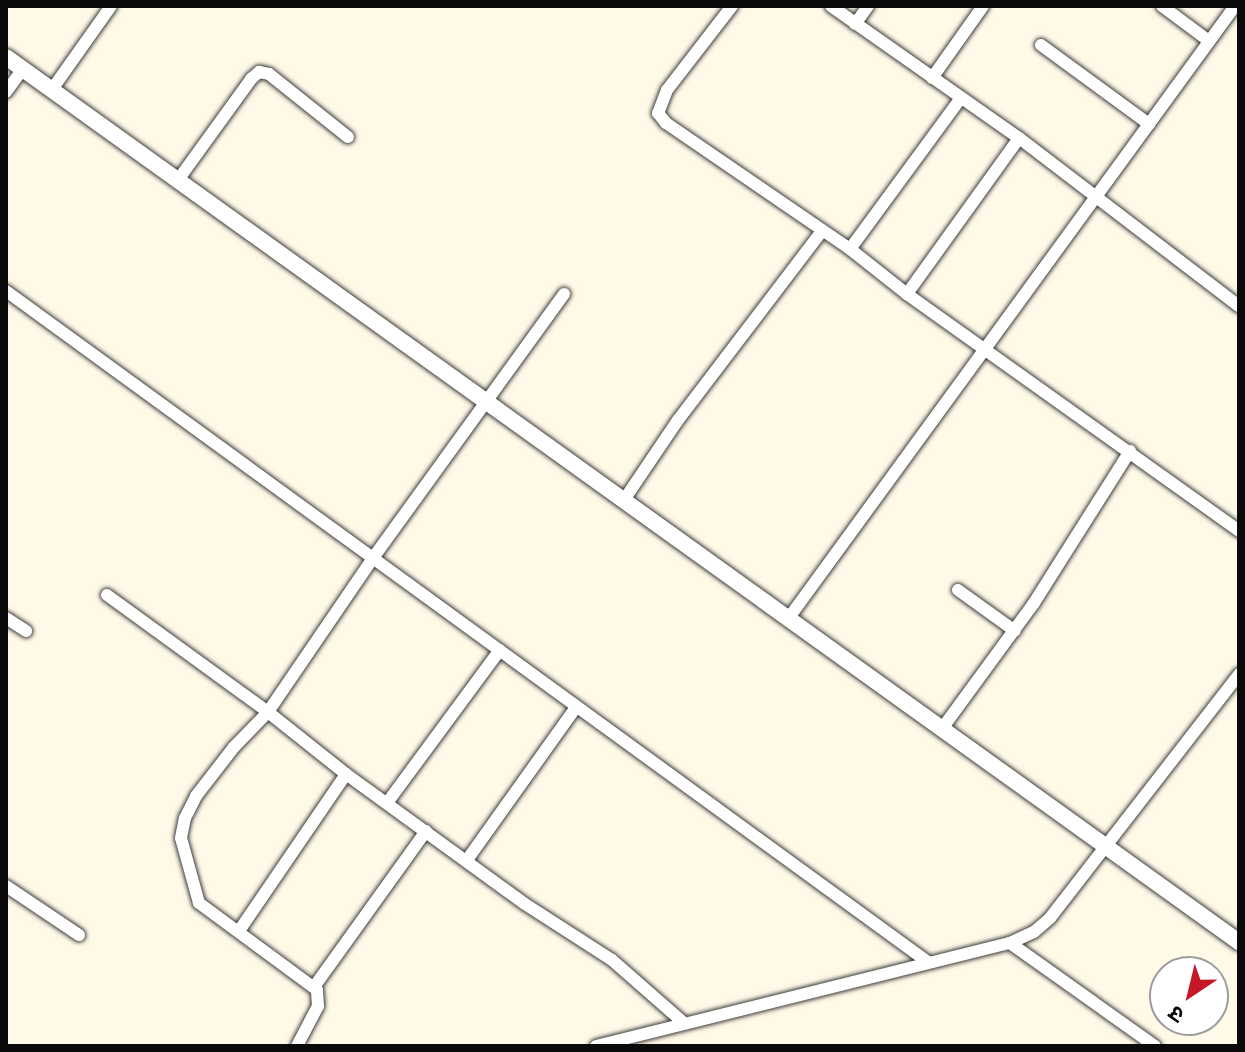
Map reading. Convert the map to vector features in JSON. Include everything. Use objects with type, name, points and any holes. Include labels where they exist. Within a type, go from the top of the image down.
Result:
[{"type":"street","points":[[53,88],[111,6]]},
{"type":"street","points":[[732,6],[667,90],[658,113],[706,152],[850,249],[907,294],[1239,531]]},
{"type":"street","points":[[831,6],[1019,138],[1239,306]]},
{"type":"street","points":[[855,24],[868,6]]},
{"type":"street","points":[[932,78],[983,6]]},
{"type":"street","points":[[1162,6],[1209,41]]},
{"type":"street","points":[[788,619],[1235,6]]},
{"type":"street","points":[[1041,45],[1149,124]]},
{"type":"street","points":[[6,57],[1239,942]]},
{"type":"street","points":[[6,92],[23,69]]},
{"type":"street","points":[[178,180],[259,72],[280,81],[348,137]]},
{"type":"street","points":[[850,249],[960,99]]},
{"type":"street","points":[[907,294],[1019,138]]},
{"type":"street","points":[[624,500],[678,420],[822,231]]},
{"type":"street","points":[[6,291],[928,962]]},
{"type":"street","points":[[297,1046],[318,1006],[314,987],[199,903],[181,828],[196,796],[234,747],[268,712],[373,558],[564,294]]},
{"type":"street","points":[[941,730],[1015,631],[1130,451]]},
{"type":"street","points":[[958,590],[1015,631]]},
{"type":"street","points":[[107,595],[525,904],[612,960],[684,1023]]},
{"type":"street","points":[[6,618],[26,631]]},
{"type":"street","points":[[387,803],[500,650]]},
{"type":"street","points":[[596,1046],[1010,943],[1034,932],[1050,918],[1239,674]]},
{"type":"street","points":[[467,860],[576,707]]},
{"type":"street","points":[[239,931],[346,774]]},
{"type":"street","points":[[314,987],[426,831]]},
{"type":"street","points":[[6,886],[79,935]]},
{"type":"street","points":[[1010,943],[1155,1046]]}]
